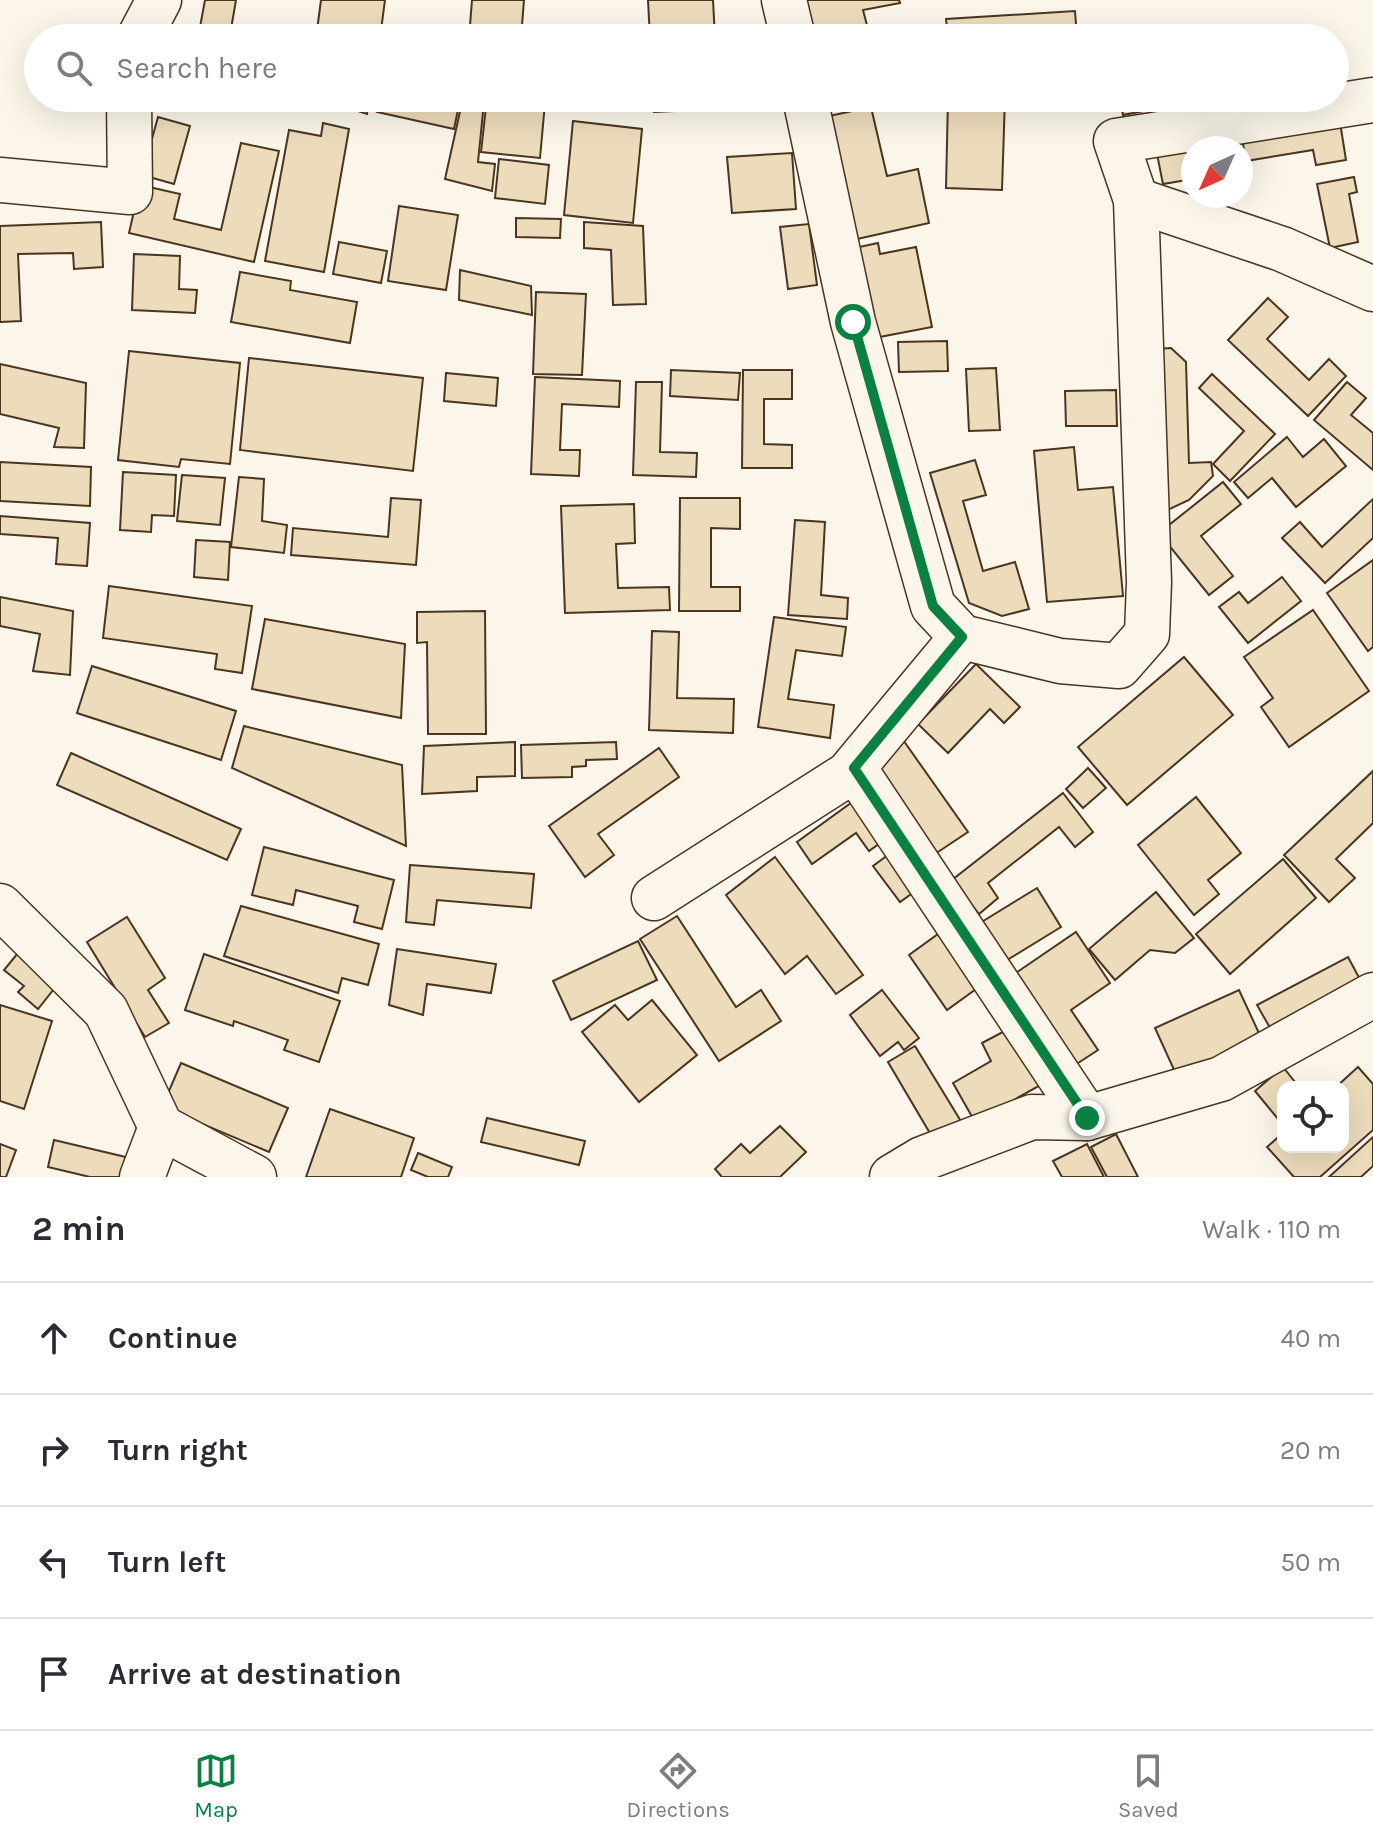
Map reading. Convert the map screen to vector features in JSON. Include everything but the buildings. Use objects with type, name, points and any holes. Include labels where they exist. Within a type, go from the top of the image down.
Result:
[{"type":"street","points":[[146,24],[159,0]]},
{"type":"street","points":[[784,0],[790,24]]},
{"type":"street","points":[[1349,104],[1373,100]]},
{"type":"street","points":[[0,180],[130,192],[129,112]]},
{"type":"street","points":[[808,112],[853,322],[933,606],[962,637],[1060,661],[1119,666],[1147,634],[1149,582],[1136,200],[1116,141],[1298,112]]},
{"type":"street","points":[[1136,200],[1282,249],[1373,289]]},
{"type":"street","points":[[654,898],[854,768],[962,637]]},
{"type":"street","points":[[854,768],[1087,1118]]},
{"type":"street","points":[[0,906],[106,1011],[161,1127],[254,1177]]},
{"type":"street","points":[[892,1177],[922,1159],[1032,1117],[1087,1118],[1221,1079],[1373,995]]},
{"type":"street","points":[[142,1177],[161,1127]]},
{"type":"route","points":[[853,322],[933,606],[962,637],[854,768],[1087,1118]]}]
